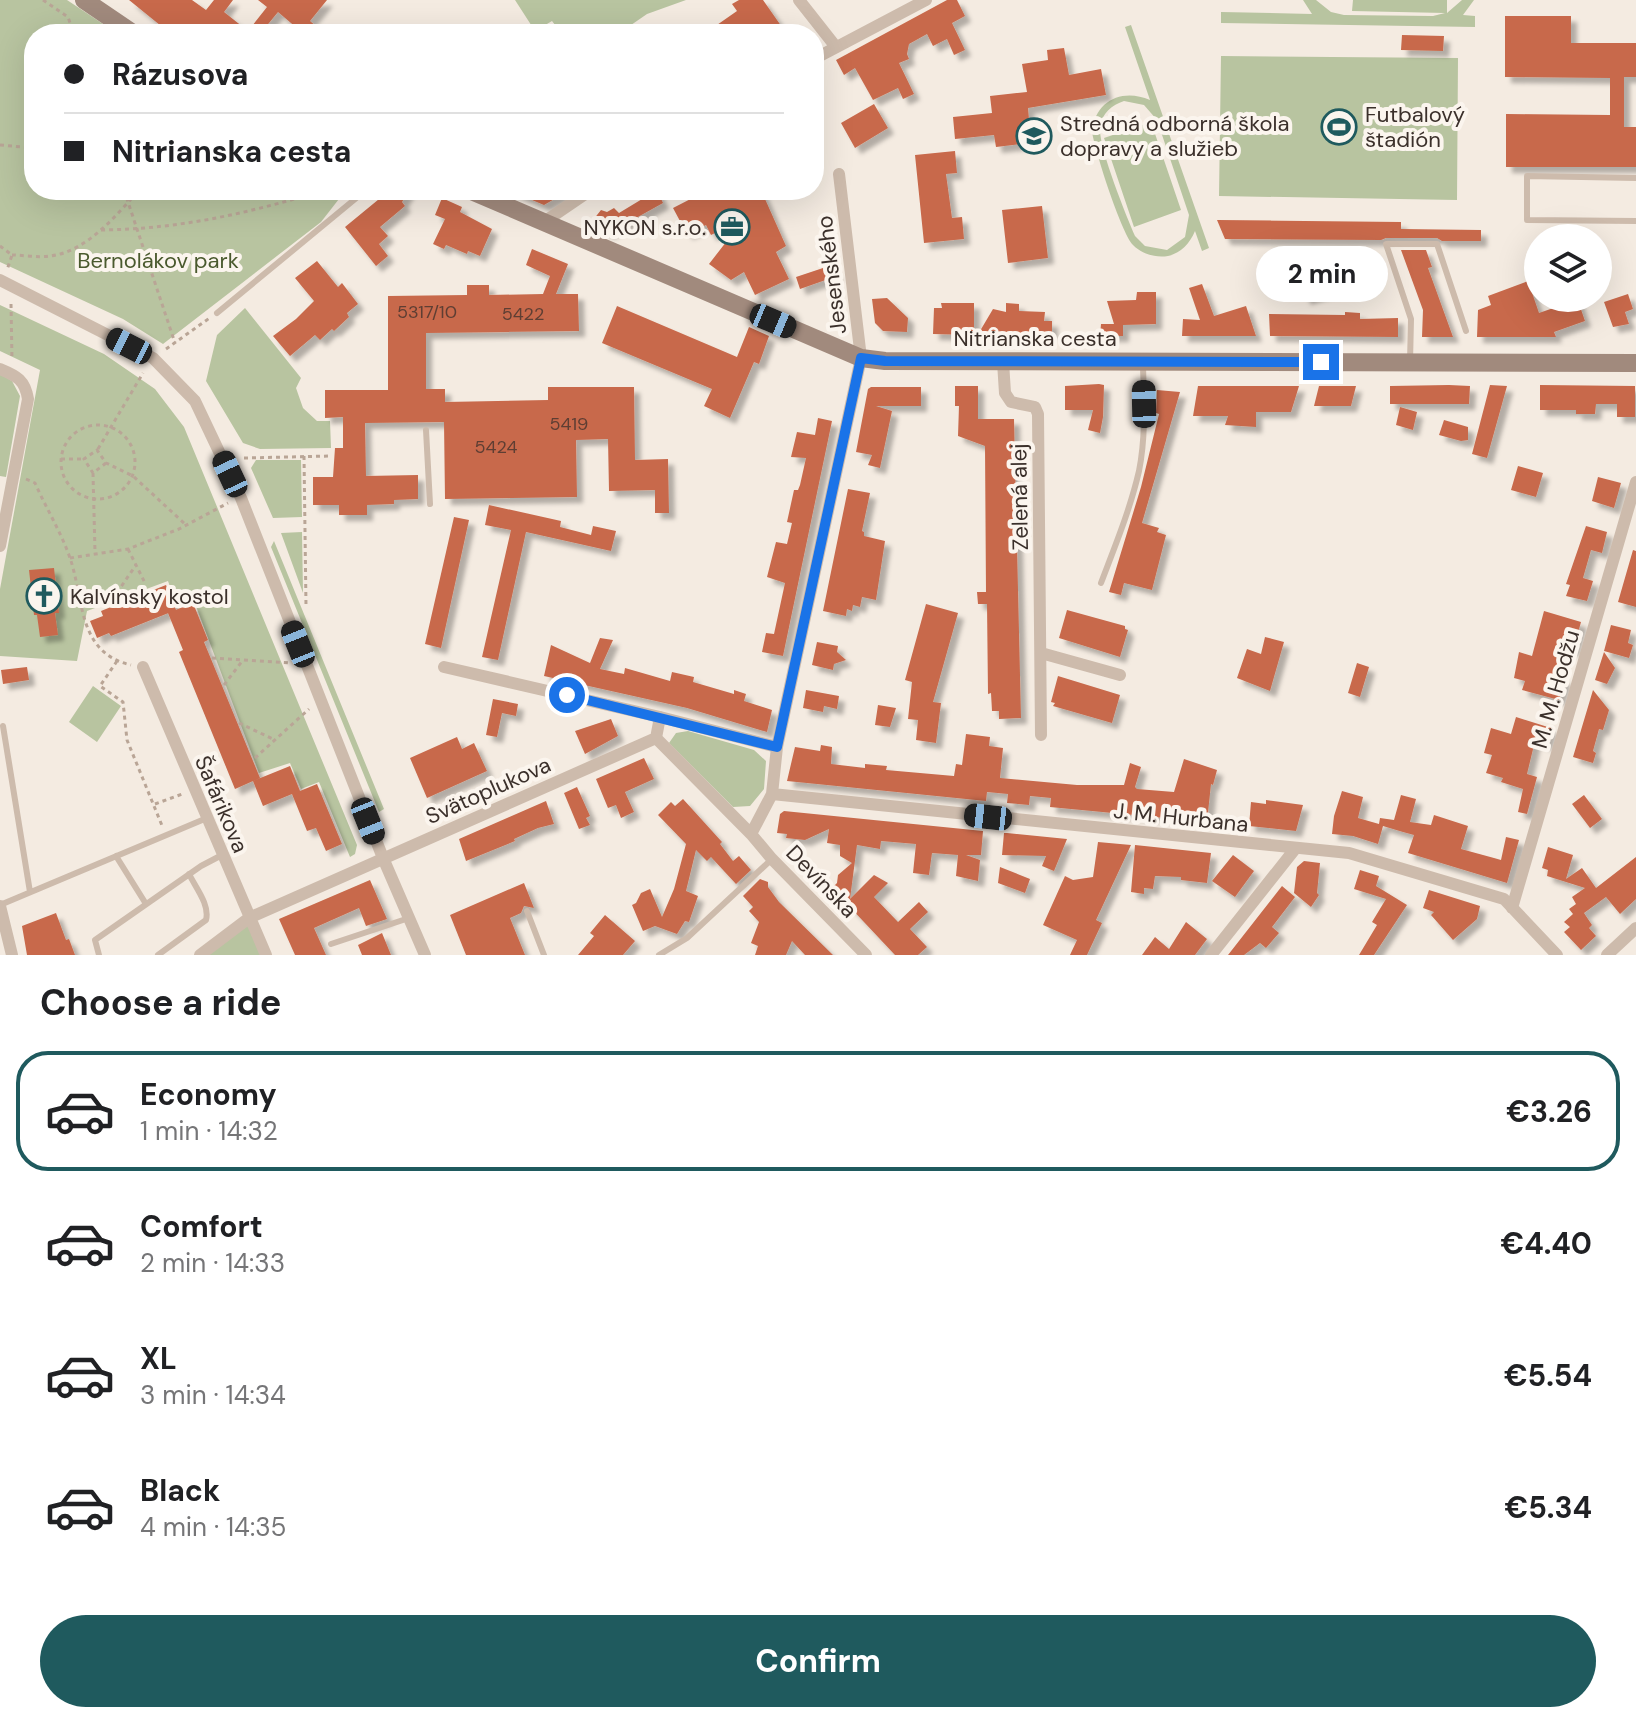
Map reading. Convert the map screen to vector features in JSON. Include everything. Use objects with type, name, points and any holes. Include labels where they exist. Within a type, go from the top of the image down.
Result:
[{"type":"main road","points":[[84,0],[119,24]]},
{"type":"main road","name":"Nitrianska cesta","points":[[492,200],[861,358],[1003,362],[1636,363]]},
{"type":"street","points":[[799,0],[818,24]]},
{"type":"street","points":[[824,54],[926,0]]},
{"type":"street","points":[[824,32],[836,47]]},
{"type":"street","name":"Jesenského","points":[[772,794],[777,747],[861,358],[839,174]]},
{"type":"street","points":[[544,222],[576,200]]},
{"type":"street","points":[[3,275],[153,358],[195,401],[241,498],[383,858],[425,955]]},
{"type":"street","name":"Zelená alej","points":[[1003,362],[1005,393],[1011,402],[1035,407],[1038,414],[1041,735]]},
{"type":"street","points":[[0,546],[28,399],[21,378],[6,372]]},
{"type":"street","name":"M. M. Hodžu","points":[[1512,908],[1636,482]]},
{"type":"street","points":[[1041,653],[1120,675]]},
{"type":"street","name":"Šafárikova","points":[[143,667],[266,955]]},
{"type":"street","points":[[444,667],[777,747]]},
{"type":"street","points":[[656,738],[660,717]]},
{"type":"street","name":"Svätoplukova","points":[[200,955],[249,918],[656,738]]},
{"type":"street","name":"Devínska","points":[[656,738],[866,955]]},
{"type":"street","points":[[751,834],[772,794]]},
{"type":"street","name":"J. M. Hurbana","points":[[772,794],[1349,853],[1504,899],[1557,955]]},
{"type":"street","points":[[1211,955],[1295,849]]},
{"type":"street","points":[[0,905],[12,955]]},
{"type":"street","points":[[1607,955],[1636,928]]},
{"type":"lane","points":[[1636,178],[1527,176],[1527,220],[1636,221]]},
{"type":"lane","points":[[217,313],[354,200]]},
{"type":"lane","points":[[1410,363],[1411,319],[1386,244],[1437,244],[1466,331]]},
{"type":"lane","points":[[1101,583],[1128,513],[1139,469],[1145,424],[1143,362]]},
{"type":"lane","points":[[426,430],[430,504]]},
{"type":"lane","points":[[3,726],[30,892]]},
{"type":"lane","points":[[0,905],[207,818]]},
{"type":"lane","points":[[99,955],[95,940],[222,854]]},
{"type":"lane","points":[[116,856],[146,904]]},
{"type":"lane","points":[[659,955],[687,938],[772,859]]},
{"type":"lane","points":[[158,955],[206,920],[208,914],[189,874]]},
{"type":"lane","points":[[527,911],[544,955]]},
{"type":"lane","points":[[331,944],[409,918]]},
{"type":"path","points":[[43,0],[68,17],[70,24]]},
{"type":"path","points":[[0,145],[24,147]]},
{"type":"path","points":[[127,200],[175,343]]},
{"type":"path","points":[[0,246],[12,255],[49,256],[69,252],[101,230],[131,200]]},
{"type":"path","points":[[101,230],[227,218],[291,200]]},
{"type":"path","points":[[3,275],[12,255]]},
{"type":"path","points":[[6,372],[11,304]]},
{"type":"path","points":[[166,349],[217,313]]},
{"type":"path","points":[[61,459],[84,459],[97,450],[143,373]]},
{"type":"path","points":[[97,424],[113,427],[122,432],[133,446],[136,464],[133,476],[118,494],[95,499],[83,496],[64,477],[61,459],[67,442],[79,429],[97,424]]},
{"type":"path","points":[[97,450],[106,463],[133,476],[187,525]]},
{"type":"path","points":[[304,456],[306,606]]},
{"type":"path","points":[[244,458],[330,456]]},
{"type":"path","points":[[84,459],[93,473],[95,554]]},
{"type":"path","points":[[93,473],[106,463]]},
{"type":"path","points":[[13,473],[35,483],[70,558],[84,623],[95,642],[117,661],[100,686],[123,702],[127,740],[166,835]]},
{"type":"path","points":[[70,558],[128,549],[187,525],[232,502]]},
{"type":"path","points":[[128,549],[145,583]]},
{"type":"path","points":[[118,600],[116,594],[136,565]]},
{"type":"path","points":[[212,658],[290,663]]},
{"type":"path","points":[[224,685],[243,660]]},
{"type":"path","points":[[255,758],[309,709]]},
{"type":"path","points":[[239,723],[275,740]]},
{"type":"path","points":[[154,804],[194,789]]},
{"type":"green space","name":"Bernolákov park","points":[[0,0],[67,0],[103,24],[24,24],[24,200],[338,200],[321,222],[163,344],[123,319],[0,262]]},
{"type":"green space","points":[[515,0],[686,0],[647,14],[632,24],[554,24],[552,21],[530,24]]},
{"type":"green space","points":[[1303,0],[1316,0],[1331,12],[1344,15],[1433,16],[1445,13],[1352,11],[1353,0],[1447,0],[1447,13],[1462,0],[1474,0],[1463,15],[1475,16],[1475,27],[1221,23],[1221,12],[1312,14]]},
{"type":"green space","points":[[1131,25],[1209,248],[1202,251],[1195,231],[1184,247],[1173,255],[1149,255],[1140,251],[1128,237],[1109,191],[1092,132],[1094,121],[1105,105],[1121,96],[1150,100],[1125,27]],"holes":[[[1124,101],[1144,105],[1157,120],[1189,215],[1185,237],[1167,250],[1145,246],[1135,236],[1103,149],[1100,127],[1105,114]]]},
{"type":"green space","name":"Futbalový štadión","points":[[1221,56],[1458,58],[1457,200],[1219,196]]},
{"type":"green space","points":[[1151,122],[1181,210],[1134,227],[1104,138]]},
{"type":"green space","points":[[0,305],[104,354],[155,389],[184,427],[357,845],[355,854],[350,857],[319,782],[301,789],[290,763],[259,773],[194,601],[177,607],[168,581],[87,611],[77,661],[0,656],[0,589],[40,370],[0,351]]},
{"type":"green space","points":[[245,308],[301,378],[296,388],[303,408],[317,421],[330,421],[331,448],[260,449],[243,443],[206,381],[217,335]]},
{"type":"green space","points":[[0,374],[12,381],[20,396],[6,477],[0,476]]},
{"type":"green space","points":[[256,460],[301,460],[302,517],[273,518],[251,468]]},
{"type":"green space","points":[[302,532],[303,593],[281,533]]},
{"type":"green space","points":[[274,541],[384,809],[379,812],[271,547]]},
{"type":"green space","points":[[93,686],[121,706],[97,742],[69,722]]},
{"type":"green space","points":[[688,731],[754,750],[766,761],[764,789],[750,806],[733,807],[669,743],[676,733]]},
{"type":"green space","points":[[249,918],[266,955],[200,955]]},
{"type":"building","points":[[129,0],[192,0],[206,10],[214,0],[233,0],[224,12],[239,24],[159,24]]},
{"type":"building","points":[[258,0],[327,0],[310,21],[313,24],[292,24],[278,12],[268,24],[254,24],[267,7]]},
{"type":"building","points":[[739,0],[763,0],[780,24],[718,24],[737,11],[732,4]]},
{"type":"building","points":[[947,0],[957,0],[965,16],[952,23],[965,50],[954,55],[947,39],[933,46],[927,34],[909,44],[909,59],[899,63],[914,94],[903,99],[898,88],[873,100],[855,68],[844,75],[836,60]]},
{"type":"building","points":[[1505,16],[1571,16],[1571,43],[1636,43],[1636,77],[1624,77],[1624,127],[1636,127],[1636,167],[1506,167],[1506,114],[1610,115],[1610,78],[1505,77]]},
{"type":"building","points":[[1402,35],[1444,36],[1443,51],[1401,50]]},
{"type":"building","points":[[1064,48],[1069,75],[1101,69],[1106,95],[1028,108],[1031,143],[996,147],[994,135],[955,139],[953,117],[992,113],[990,96],[1027,92],[1022,64],[1048,60],[1047,50]]},
{"type":"building","points":[[874,104],[888,128],[855,148],[841,123]]},
{"type":"building","points":[[955,151],[957,173],[946,174],[952,218],[962,217],[964,239],[924,243],[915,155]]},
{"type":"building","points":[[378,200],[403,200],[405,206],[380,227],[388,236],[379,244],[388,256],[376,266],[345,227]]},
{"type":"building","points":[[441,200],[446,200],[462,207],[460,212],[492,229],[480,256],[433,244],[445,219],[435,215]]},
{"type":"building","points":[[532,200],[553,200],[544,205]]},
{"type":"building","points":[[640,200],[662,200],[663,203],[609,233],[589,225],[601,210],[607,212],[614,208],[619,213]]},
{"type":"building","points":[[689,200],[765,200],[786,246],[776,252],[789,279],[755,295],[744,272],[731,280],[709,264],[744,219],[711,235],[706,225],[687,234],[673,208]]},
{"type":"building","points":[[1042,206],[1048,258],[1008,263],[1002,210]]},
{"type":"building","points":[[1217,220],[1401,222],[1401,229],[1481,230],[1481,241],[1442,241],[1437,238],[1225,239]]},
{"type":"building","points":[[532,249],[568,264],[556,294],[578,294],[579,331],[426,333],[426,389],[445,389],[445,402],[548,400],[548,387],[634,387],[635,460],[668,459],[669,513],[655,513],[655,490],[609,491],[608,439],[576,440],[577,497],[445,499],[444,422],[365,423],[366,476],[418,475],[418,499],[367,505],[367,515],[339,515],[339,505],[313,505],[313,477],[333,477],[335,448],[343,448],[343,417],[325,418],[325,390],[388,390],[388,296],[467,295],[467,285],[489,285],[489,295],[543,294],[550,276],[526,265]]},
{"type":"building","points":[[1401,250],[1426,250],[1432,267],[1428,268],[1453,337],[1422,337],[1423,310]]},
{"type":"building","points":[[317,261],[338,287],[342,283],[358,304],[334,331],[332,329],[320,340],[315,335],[290,356],[273,336],[314,301],[295,278]]},
{"type":"building","points":[[1343,263],[1351,284],[1305,299],[1297,277]]},
{"type":"building","points":[[832,265],[837,276],[800,289],[796,277]]},
{"type":"building","points":[[1524,282],[1524,312],[1582,312],[1585,321],[1554,332],[1556,337],[1477,337],[1478,310],[1491,305],[1488,296]]},
{"type":"building","points":[[1202,284],[1214,316],[1246,306],[1256,336],[1182,336],[1183,319],[1200,320],[1189,288]]},
{"type":"building","points":[[1137,292],[1156,292],[1156,324],[1123,325],[1123,336],[1100,336],[1101,324],[1114,324],[1107,301],[1136,300]]},
{"type":"building","points":[[1628,294],[1633,309],[1625,312],[1629,324],[1613,327],[1608,312],[1612,312],[1612,299]]},
{"type":"building","points":[[887,298],[908,318],[907,332],[883,331],[875,323],[872,299]]},
{"type":"building","points":[[941,303],[974,303],[974,335],[933,334],[934,308],[942,308]]},
{"type":"building","points":[[1006,303],[1019,304],[1019,311],[1045,312],[1044,321],[1052,321],[1052,334],[977,336],[993,309],[1006,312]]},
{"type":"building","points":[[617,306],[737,357],[749,327],[769,336],[759,364],[754,362],[730,418],[704,406],[712,389],[602,343]]},
{"type":"building","points":[[1345,312],[1360,313],[1360,319],[1398,318],[1398,337],[1270,336],[1269,314],[1345,315]]},
{"type":"building","points":[[1104,385],[1100,433],[1088,430],[1093,410],[1065,410],[1065,386]]},
{"type":"building","points":[[1490,385],[1507,386],[1487,458],[1472,454]]},
{"type":"building","points":[[1540,385],[1635,386],[1635,417],[1617,417],[1617,404],[1596,404],[1595,414],[1576,414],[1576,410],[1540,410]]},
{"type":"building","points":[[955,386],[978,386],[978,419],[1014,419],[1021,718],[999,719],[999,711],[992,711],[991,693],[988,694],[987,604],[978,604],[977,592],[986,592],[985,446],[958,436],[959,406],[955,406]]},
{"type":"building","points":[[1198,386],[1299,386],[1291,412],[1256,412],[1256,427],[1225,425],[1228,416],[1193,416]]},
{"type":"building","points":[[1319,386],[1356,386],[1351,406],[1314,406]]},
{"type":"building","points":[[1390,386],[1470,386],[1469,404],[1390,404]]},
{"type":"building","points":[[921,387],[921,406],[876,406],[892,411],[880,468],[868,465],[872,455],[856,452],[868,389]]},
{"type":"building","points":[[1157,390],[1180,392],[1142,523],[1159,528],[1157,532],[1166,535],[1152,590],[1124,583],[1121,595],[1109,592],[1141,487],[1159,414],[1156,413]]},
{"type":"building","points":[[1400,407],[1417,412],[1413,430],[1396,425]]},
{"type":"building","points":[[818,418],[832,421],[783,656],[762,652],[766,633],[774,634],[785,583],[767,577],[776,542],[787,544],[792,523],[787,522],[794,490],[798,490],[800,485],[806,458],[791,457],[797,432],[815,435]]},
{"type":"building","points":[[1444,420],[1468,427],[1468,440],[1439,435]]},
{"type":"building","points":[[1518,466],[1543,473],[1536,497],[1511,490]]},
{"type":"building","points":[[1598,477],[1621,483],[1614,508],[1592,501]]},
{"type":"building","points":[[848,489],[870,493],[862,531],[864,536],[885,541],[876,600],[862,597],[860,607],[853,605],[852,611],[847,609],[846,616],[823,611]]},
{"type":"building","points":[[489,505],[561,521],[560,527],[591,535],[593,526],[616,531],[611,551],[526,532],[498,660],[482,657],[511,530],[485,525]]},
{"type":"building","points":[[454,517],[469,520],[441,648],[425,644]]},
{"type":"building","points":[[1586,526],[1607,532],[1602,553],[1591,550],[1583,578],[1593,581],[1587,601],[1566,596],[1570,585],[1566,584]]},
{"type":"building","points":[[1633,550],[1636,551],[1636,607],[1618,602]]},
{"type":"building","name":"Kalvínsky kostol","points":[[54,568],[58,635],[40,637],[29,570]]},
{"type":"building","points":[[166,585],[176,610],[111,636],[109,633],[97,638],[90,621],[103,616],[101,611]]},
{"type":"building","points":[[193,603],[208,640],[204,642],[260,778],[235,789],[179,652],[183,650],[168,613]]},
{"type":"building","points":[[926,604],[958,613],[933,702],[941,703],[936,743],[916,740],[918,720],[908,719],[912,682],[905,680]]},
{"type":"building","points":[[1067,610],[1125,626],[1128,630],[1120,657],[1059,638]]},
{"type":"building","points":[[1544,611],[1581,622],[1573,651],[1565,649],[1556,677],[1565,679],[1559,700],[1522,690],[1525,681],[1514,678],[1519,652],[1532,656]]},
{"type":"building","points":[[1611,625],[1631,630],[1628,643],[1633,645],[1629,658],[1604,651]]},
{"type":"building","points":[[1265,637],[1284,642],[1270,691],[1237,678],[1247,649],[1261,654]]},
{"type":"building","points":[[600,638],[613,640],[600,669],[624,674],[625,668],[670,681],[672,672],[694,677],[693,682],[734,694],[734,690],[746,694],[744,701],[772,710],[767,732],[687,708],[544,676],[551,645],[590,663]]},
{"type":"building","points":[[817,642],[838,646],[837,652],[846,660],[834,664],[833,670],[812,665]]},
{"type":"building","points":[[1604,652],[1615,668],[1607,684],[1595,680]]},
{"type":"building","points":[[1357,663],[1369,667],[1360,697],[1348,693]]},
{"type":"building","points":[[27,667],[29,680],[3,684],[1,670]]},
{"type":"building","points":[[1058,676],[1120,695],[1112,723],[1053,706],[1055,703],[1051,702]]},
{"type":"building","points":[[806,690],[839,696],[837,709],[824,706],[823,712],[803,708]]},
{"type":"building","points":[[1593,690],[1609,710],[1603,730],[1599,729],[1593,763],[1573,757]]},
{"type":"building","points":[[493,699],[518,704],[516,716],[502,713],[497,737],[486,735]]},
{"type":"building","points":[[878,705],[896,708],[890,727],[875,725]]},
{"type":"building","points":[[1516,717],[1551,728],[1546,745],[1535,741],[1527,774],[1537,777],[1527,814],[1518,812],[1523,789],[1486,773],[1492,755],[1484,753],[1491,728],[1511,734]]},
{"type":"building","points":[[611,719],[618,736],[585,754],[575,731]]},
{"type":"building","points":[[966,734],[990,737],[989,746],[1003,748],[1000,778],[1077,785],[1124,785],[1130,763],[1141,767],[1137,789],[1174,792],[1184,759],[1217,770],[1211,784],[1207,822],[1050,807],[1051,798],[1030,796],[1029,805],[1007,803],[1008,794],[987,792],[986,801],[787,781],[795,747],[820,751],[821,745],[832,747],[831,764],[865,768],[865,764],[887,766],[886,770],[954,776],[956,764],[962,765]]},
{"type":"building","points":[[457,737],[462,749],[474,743],[487,771],[427,798],[410,758]]},
{"type":"building","points":[[644,758],[654,779],[625,792],[634,812],[621,818],[616,805],[608,808],[596,779]]},
{"type":"building","points":[[290,766],[300,791],[317,784],[342,844],[326,851],[316,828],[307,831],[292,794],[263,806],[253,781]]},
{"type":"building","points":[[577,787],[590,816],[586,818],[590,825],[579,829],[564,793]]},
{"type":"building","points":[[1342,791],[1363,797],[1358,818],[1379,824],[1380,818],[1394,820],[1401,795],[1416,799],[1410,822],[1431,825],[1434,815],[1468,826],[1461,849],[1501,860],[1506,837],[1519,840],[1507,883],[1408,853],[1414,835],[1383,826],[1378,844],[1353,836],[1332,834]]},
{"type":"building","points":[[1584,795],[1602,819],[1590,828],[1572,804]]},
{"type":"building","points":[[683,799],[722,842],[720,844],[733,861],[739,856],[751,870],[736,884],[711,857],[707,861],[696,850],[686,891],[698,896],[689,922],[685,921],[677,934],[655,926],[643,931],[632,905],[641,893],[650,889],[662,917],[674,889],[686,844],[658,815],[671,802],[675,806]]},
{"type":"building","points":[[1266,800],[1303,805],[1296,831],[1249,826],[1251,802],[1266,804]]},
{"type":"building","points":[[546,801],[554,824],[538,828],[466,861],[459,839]]},
{"type":"building","points":[[784,811],[983,831],[981,855],[966,855],[980,860],[978,881],[956,876],[958,855],[932,853],[929,875],[913,873],[916,844],[881,841],[880,849],[857,845],[850,899],[874,875],[888,883],[874,897],[898,922],[919,902],[928,912],[910,929],[927,947],[918,955],[895,955],[832,888],[837,883],[838,875],[852,863],[840,856],[840,845],[827,843],[829,829],[805,840],[786,838],[787,834],[777,833],[780,814]]},
{"type":"building","points":[[1004,833],[1067,839],[1054,871],[1042,866],[1046,856],[1002,855]]},
{"type":"building","points":[[1098,842],[1131,845],[1096,920],[1102,923],[1087,955],[1070,955],[1077,940],[1043,925],[1065,876],[1073,880],[1093,877]]},
{"type":"building","points":[[1135,845],[1211,853],[1207,883],[1181,880],[1181,877],[1155,876],[1153,889],[1144,888],[1144,894],[1131,892]]},
{"type":"building","points":[[1548,847],[1573,855],[1566,879],[1582,868],[1596,888],[1636,857],[1636,899],[1620,914],[1606,897],[1584,913],[1592,925],[1589,928],[1596,936],[1581,950],[1564,932],[1570,927],[1564,922],[1573,914],[1569,909],[1576,904],[1572,897],[1585,888],[1547,876],[1548,870],[1542,868]]},
{"type":"building","points":[[1233,855],[1254,871],[1235,897],[1212,881]]},
{"type":"building","points":[[1304,861],[1320,863],[1319,895],[1311,907],[1294,893],[1297,867]]},
{"type":"building","points":[[1000,867],[1030,879],[1025,893],[998,883]]},
{"type":"building","points":[[1360,870],[1379,876],[1376,886],[1407,905],[1374,955],[1359,955],[1377,925],[1372,922],[1386,899],[1354,889]]},
{"type":"building","points":[[760,879],[768,882],[768,887],[779,902],[833,955],[805,955],[792,941],[786,955],[755,955],[758,946],[751,943],[759,922],[749,911],[753,907],[743,896]]},
{"type":"building","points":[[370,880],[387,919],[366,926],[359,908],[314,928],[326,955],[295,955],[279,919]]},
{"type":"building","points":[[524,883],[534,908],[524,906],[521,913],[510,918],[525,955],[466,955],[450,915]]},
{"type":"building","points":[[1282,886],[1295,897],[1272,927],[1279,933],[1266,948],[1260,943],[1244,955],[1228,955]]},
{"type":"building","points":[[1429,890],[1480,906],[1477,919],[1453,940],[1431,915],[1434,912],[1423,908]]},
{"type":"building","points":[[56,913],[75,955],[27,955],[22,926]]},
{"type":"building","points":[[605,915],[635,941],[623,955],[578,955],[594,936],[590,933]]},
{"type":"building","points":[[1186,922],[1207,939],[1195,955],[1142,955],[1155,937],[1169,949]]},
{"type":"building","points":[[382,933],[391,955],[362,955],[358,945]]},
{"type":"place","name":"Futbalový štadión","points":[[1339,127]]},
{"type":"place","name":"Stredná odborná škola dopravy a služieb","points":[[1034,136]]},
{"type":"place","name":"NYKON s.r.o.","points":[[732,227]]},
{"type":"place","name":"Kalvínsky kostol","points":[[44,596]]},
{"type":"route","points":[[567,695],[777,747],[861,358],[885,361],[1321,362]]}]
